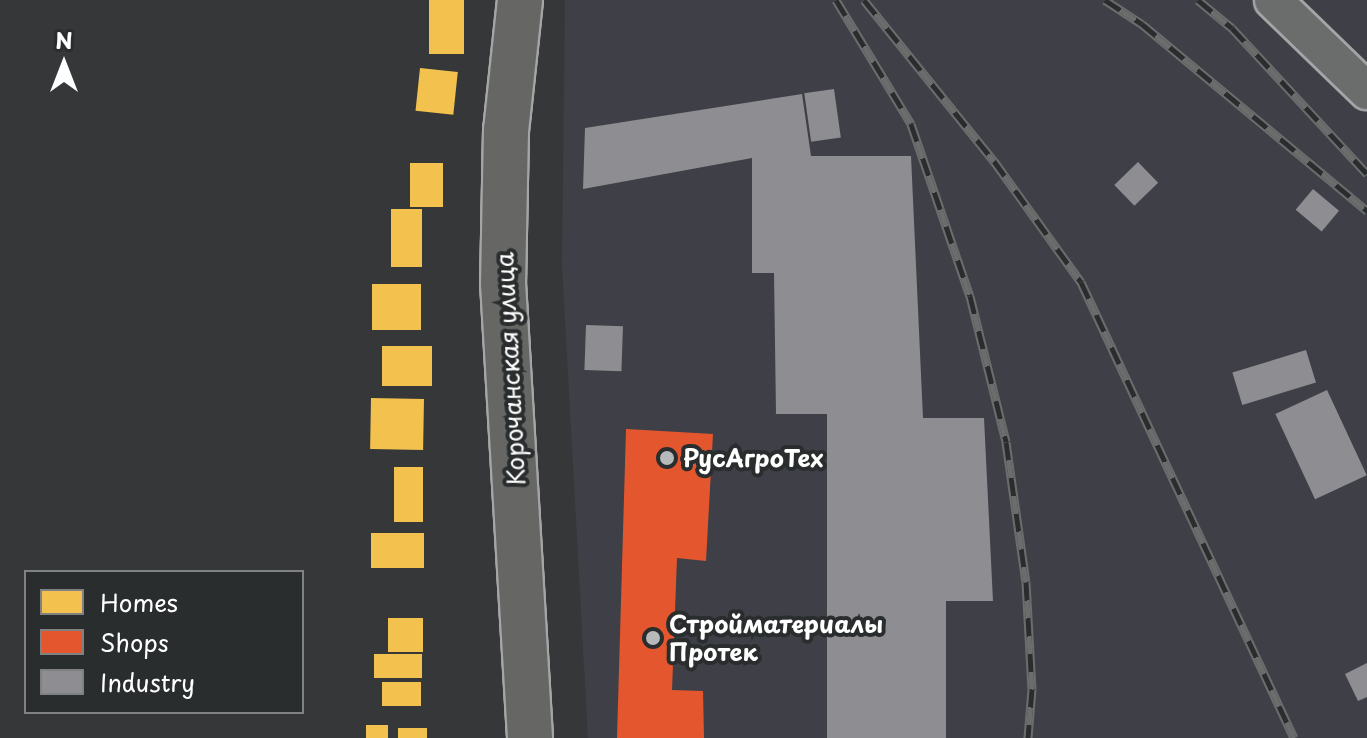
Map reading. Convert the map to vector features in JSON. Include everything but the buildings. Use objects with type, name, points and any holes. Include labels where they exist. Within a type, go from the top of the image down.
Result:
[{"type":"main road","name":"Корочанская улица","points":[[520,0],[506,130],[503,283],[530,738]]},
{"type":"main road","name":"Корочанская улица","points":[[548,0],[534,130],[530,279],[556,738]]},
{"type":"street","points":[[1273,0],[1367,91]]},
{"type":"shaded area","points":[[565,0],[1367,0],[1367,738],[588,738],[562,265]]},
{"type":"railway","points":[[836,0],[911,124],[970,296],[1006,442],[1026,582],[1032,689],[1028,738]]},
{"type":"railway","points":[[864,0],[994,161],[1081,282],[1294,738]]},
{"type":"railway","points":[[1105,0],[1142,24],[1367,211]]},
{"type":"railway","points":[[1198,0],[1232,28],[1367,174]]},
{"type":"place","name":"РусАгроТех","points":[[667,458]]},
{"type":"place","name":"Стройматериалы Протек","points":[[653,638]]}]
